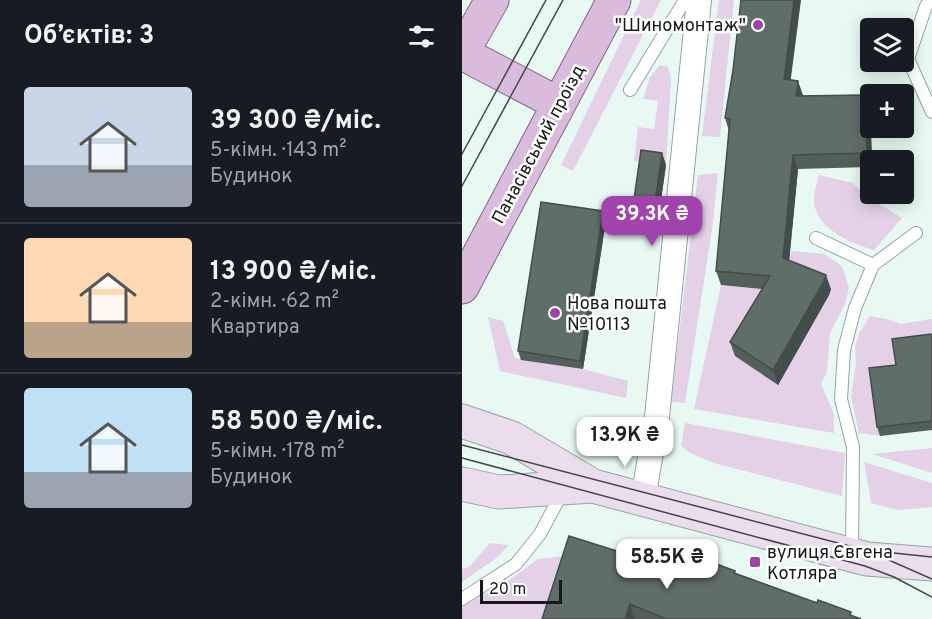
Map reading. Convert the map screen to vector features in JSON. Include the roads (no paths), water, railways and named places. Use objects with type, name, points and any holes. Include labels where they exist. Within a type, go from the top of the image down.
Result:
[{"type":"main road","points":[[492,0],[462,53],[559,104]]},
{"type":"main road","name":"Панасівський проїзд","points":[[462,287],[614,0]]},
{"type":"main road","points":[[462,421],[512,438],[579,487]]},
{"type":"main road","points":[[462,484],[499,492],[579,487],[643,500],[860,556],[932,588]]},
{"type":"main road","points":[[860,556],[932,564]]},
{"type":"street","points":[[643,500],[657,417],[699,0]]},
{"type":"lane","points":[[630,90],[685,0]]},
{"type":"lane","points":[[931,0],[926,6],[908,59],[932,112]]},
{"type":"lane","points":[[860,556],[853,447],[841,399],[843,360],[855,308],[873,265],[916,233]]},
{"type":"lane","points":[[816,238],[873,265]]},
{"type":"lane","points":[[462,599],[516,564],[579,487]]},
{"type":"tram line","points":[[462,154],[546,0]]},
{"type":"tram line","points":[[462,186],[563,0]]},
{"type":"tram line","points":[[462,445],[865,550],[932,557]]},
{"type":"tram line","points":[[462,458],[865,566],[894,577],[932,597]]},
{"type":"tram line","points":[[882,557],[932,579]]},
{"type":"place","name":"\"Шиномонтаж\"","points":[[758,25]]},
{"type":"place","name":"Нова пошта №10113","points":[[555,313]]},
{"type":"place","name":"вулиця Євгена Котляра","points":[[755,562]]}]
